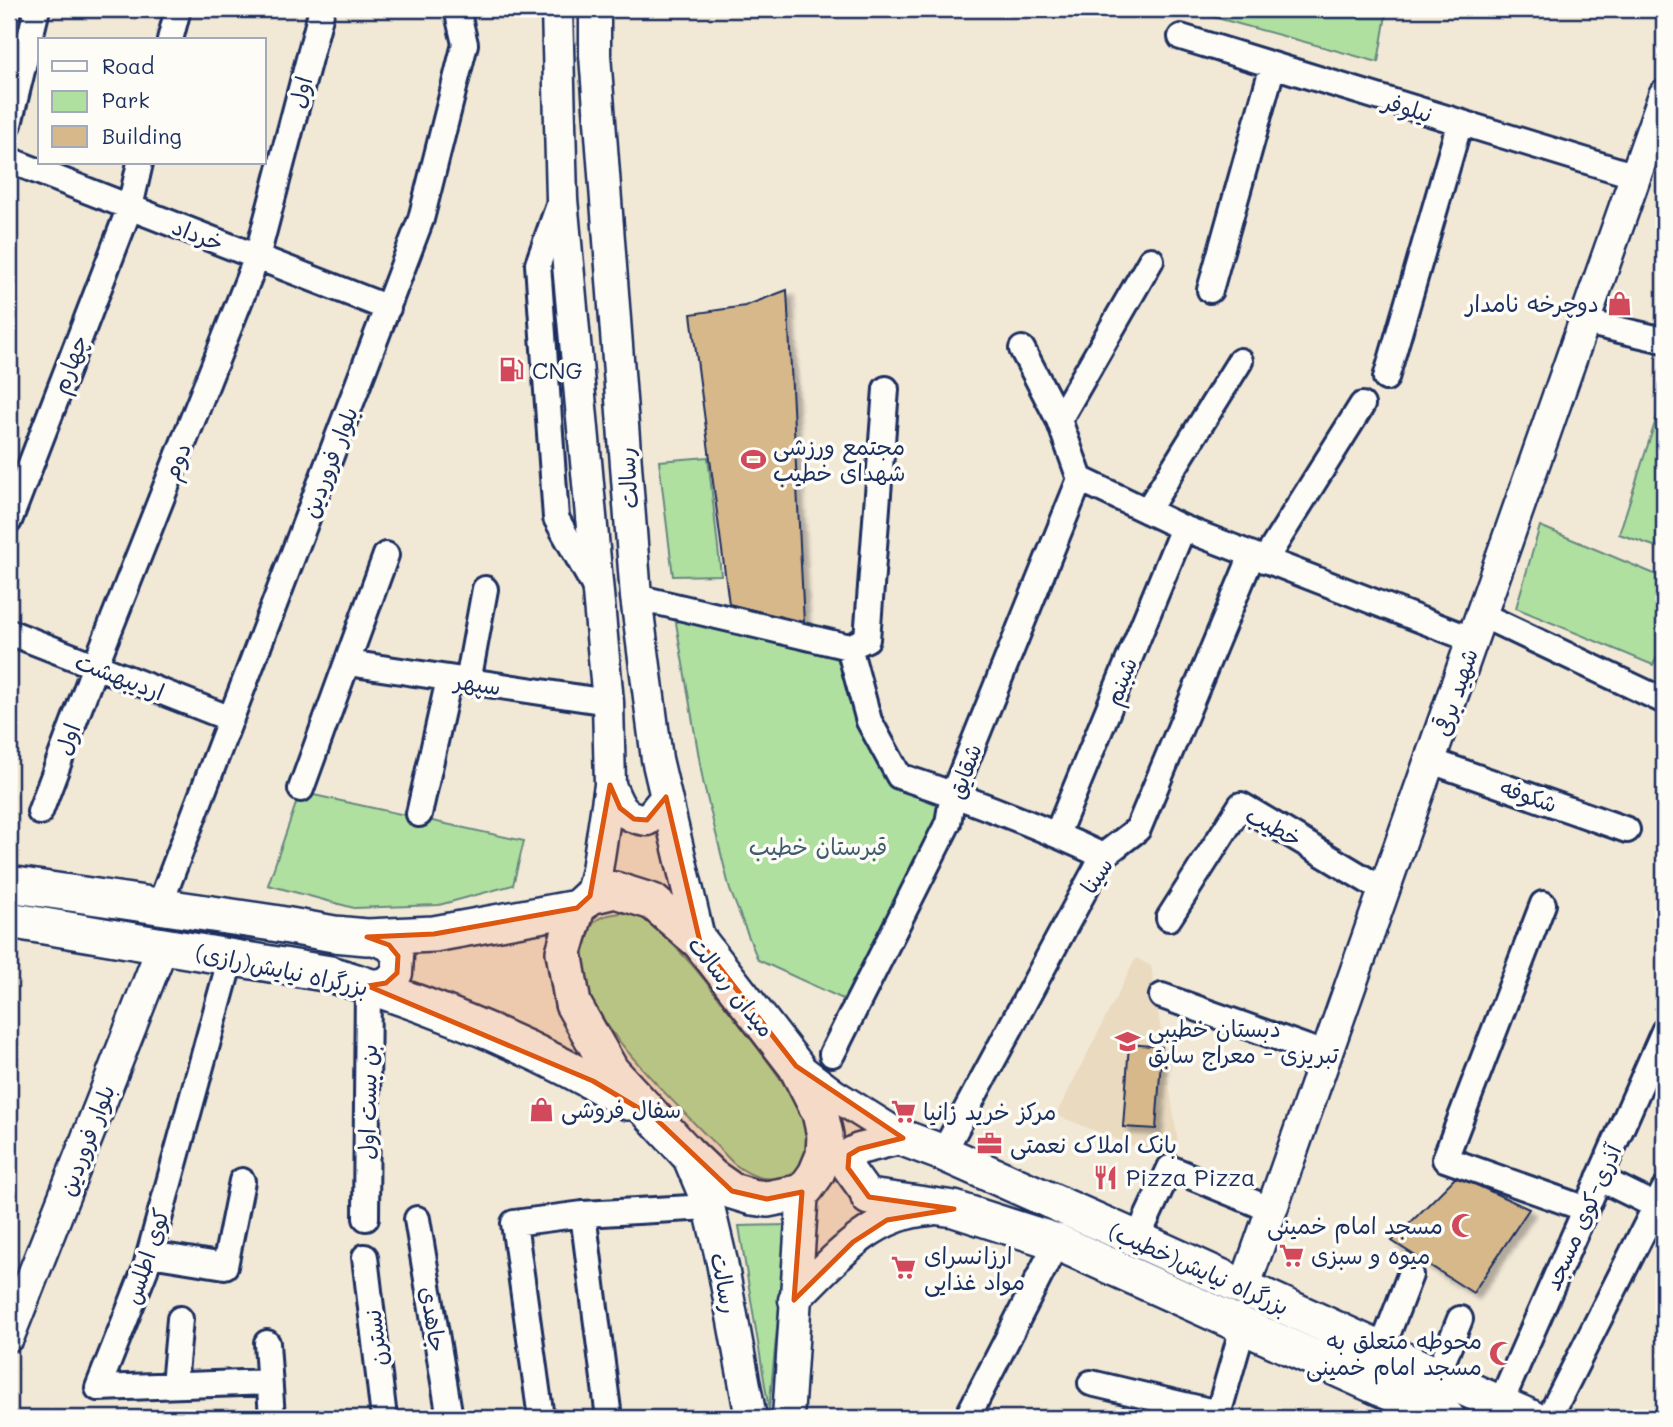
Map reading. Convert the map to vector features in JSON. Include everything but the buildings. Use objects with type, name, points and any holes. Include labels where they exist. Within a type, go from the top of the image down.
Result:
[{"type":"highway","name":"بزرگراه نیایش(رازی)","points":[[9,884],[334,934],[367,936],[434,934],[584,902]]},
{"type":"highway","name":"میدان رسالت","points":[[584,902],[615,890],[653,902],[700,942],[796,1066],[820,1113],[825,1135],[824,1155],[807,1185]]},
{"type":"highway","points":[[584,902],[564,952],[573,1004],[611,1072],[685,1152],[732,1191],[767,1199],[784,1196],[807,1185]]},
{"type":"highway","name":"بزرگراه نیایش(رازی)","points":[[9,920],[330,974],[430,1008],[538,1054],[593,1081],[656,1118]]},
{"type":"highway","name":"بزرگراه نیایش(خطیب)","points":[[903,1138],[1137,1239],[1531,1418]]},
{"type":"highway","name":"بزرگراه نیایش(خطیب)","points":[[869,1196],[954,1209],[1057,1242],[1447,1418]]},
{"type":"main road","name":"رسالت","points":[[557,9],[562,198],[608,702],[610,785],[597,870],[584,902]]},
{"type":"main road","name":"رسالت","points":[[595,9],[595,55],[636,597],[657,759],[700,942]]},
{"type":"main road","name":"شهید برقی","points":[[1244,1288],[1636,176],[1657,135],[1664,94]]},
{"type":"main road","points":[[610,785],[620,808],[634,819],[647,820],[666,797]]},
{"type":"main road","points":[[367,936],[389,945],[398,956],[397,973],[386,983],[368,986]]},
{"type":"main road","name":"بلوار فروردین","points":[[9,1336],[163,945]]},
{"type":"main road","points":[[796,1066],[833,1094],[903,1138]]},
{"type":"main road","points":[[869,1196],[848,1168],[851,1153],[903,1138]]},
{"type":"main road","name":"رسالت","points":[[685,1152],[709,1207],[751,1418]]},
{"type":"main road","points":[[788,1418],[794,1300],[807,1185],[869,1196]]},
{"type":"main road","points":[[794,1300],[853,1242],[887,1220],[922,1210],[954,1209]]},
{"type":"street","points":[[9,124],[37,9]]},
{"type":"street","points":[[171,38],[178,9]]},
{"type":"street","name":"اول","points":[[257,257],[322,9]]},
{"type":"street","name":"بلوار فروردین","points":[[159,907],[421,219],[465,44],[457,9]]},
{"type":"street","name":"نیلوفر","points":[[1181,37],[1636,176]]},
{"type":"street","points":[[1210,290],[1273,65]]},
{"type":"street","points":[[1386,378],[1460,122]]},
{"type":"street","name":"خرداد","points":[[9,160],[388,308]]},
{"type":"street","name":"چهارم","points":[[9,521],[130,207],[140,164]]},
{"type":"street","name":"دوم","points":[[94,666],[257,257]]},
{"type":"street","points":[[1059,420],[1152,260]]},
{"type":"street","points":[[1586,322],[1664,340]]},
{"type":"street","points":[[1022,349],[1059,420],[1080,479],[1183,528],[1258,558],[1478,627],[1664,701]]},
{"type":"street","points":[[1147,511],[1240,361]]},
{"type":"street","points":[[636,597],[849,647],[867,639],[886,389]]},
{"type":"street","name":"سینا","points":[[943,1153],[1103,856],[1138,829],[1258,558],[1362,405]]},
{"type":"street","name":"شقایق","points":[[832,1054],[948,823],[953,794],[1080,479]]},
{"type":"street","name":"شبنم","points":[[1057,834],[1183,528]]},
{"type":"street","points":[[301,789],[386,555]]},
{"type":"street","points":[[419,814],[485,589]]},
{"type":"street","name":"اردیبهشت","points":[[9,632],[231,719]]},
{"type":"street","points":[[849,647],[869,721],[899,776],[1057,834],[1103,856]]},
{"type":"street","name":"سپهر","points":[[348,663],[608,702]]},
{"type":"street","name":"اول","points":[[40,812],[94,666]]},
{"type":"street","name":"شکوفه","points":[[1431,761],[1627,830]]},
{"type":"street","name":"خطیب","points":[[1169,918],[1241,805],[1385,891]]},
{"type":"street","points":[[1543,904],[1445,1159],[1586,1209]]},
{"type":"street","name":"کوی اطلس","points":[[231,957],[150,1254],[98,1388],[269,1382]]},
{"type":"street","name":"بن بست اول","points":[[366,1218],[368,986]]},
{"type":"street","points":[[1162,996],[1327,1055]]},
{"type":"street","name":"آذری-کوی مسجد","points":[[1500,1404],[1664,1031]]},
{"type":"street","points":[[1137,1239],[1170,1168],[1272,1210]]},
{"type":"street","points":[[1549,1418],[1662,1202],[1600,1178]]},
{"type":"street","points":[[150,1254],[225,1266],[242,1181]]},
{"type":"street","points":[[541,1418],[514,1223],[583,1214],[709,1207]]},
{"type":"street","points":[[583,1214],[609,1418]]},
{"type":"street","name":"جاهدی","points":[[417,1219],[450,1418]]},
{"type":"street","points":[[967,1418],[1057,1242]]},
{"type":"street","name":"نسترن","points":[[365,1257],[384,1418]]},
{"type":"street","points":[[1381,1350],[1410,1275]]},
{"type":"street","points":[[174,1385],[180,1319]]},
{"type":"street","points":[[1437,1376],[1460,1319]]},
{"type":"street","points":[[1091,1383],[1217,1416],[1243,1327]]},
{"type":"street","points":[[267,1342],[272,1418]]},
{"type":"highlighted area","points":[[610,785],[620,808],[634,819],[647,820],[666,797],[700,942],[796,1066],[903,1138],[859,1149],[849,1155],[848,1168],[869,1197],[954,1209],[887,1220],[853,1242],[794,1300],[802,1192],[767,1199],[732,1191],[655,1118],[593,1081],[368,986],[386,983],[397,973],[398,956],[389,945],[367,937],[434,934],[577,908],[590,896]]},
{"type":"shaded area","name":"دبستان خطیبی تبریزی - معراج سابق","points":[[1136,958],[1151,966],[1178,1143],[1153,1154],[1056,1115]]},
{"type":"green space","points":[[1184,9],[1387,9],[1378,62]]},
{"type":"green space","points":[[1664,395],[1664,544],[1660,548],[1619,534]]},
{"type":"green space","points":[[708,457],[721,575],[673,576],[659,461]]},
{"type":"green space","points":[[1540,526],[1664,578],[1664,644],[1653,665],[1516,608]]},
{"type":"green space","name":"قبرستان خطیب","points":[[674,611],[843,655],[864,724],[892,787],[946,808],[845,1000],[758,960],[730,890],[703,781]]},
{"type":"green space","points":[[300,792],[524,841],[513,885],[439,905],[354,908],[268,885]]},
{"type":"green space","points":[[634,912],[692,964],[782,1081],[800,1111],[813,1144],[795,1176],[762,1178],[733,1163],[647,1073],[605,1022],[590,997],[582,974],[583,950],[589,931],[599,919]]},
{"type":"green space","points":[[787,1225],[769,1410],[739,1226]]},
{"type":"place","name":"دوچرخه نامدار","points":[[1619,303]]},
{"type":"place","name":"CNG","points":[[512,370]]},
{"type":"place","name":"مجتمع ورزشی شهدای خطیب","points":[[753,459]]},
{"type":"place","name":"دبستان خطیبی تبریزی - معراج سابق","points":[[1128,1041]]},
{"type":"place","name":"سفال فروشی","points":[[541,1109]]},
{"type":"place","name":"مرکز خرید زانیا","points":[[903,1111]]},
{"type":"place","name":"بانک املاک نعمتی","points":[[990,1144]]},
{"type":"place","name":"Pizza Pizza","points":[[1106,1177]]},
{"type":"place","name":"مسجد امام خمینی","points":[[1463,1225]]},
{"type":"place","name":"میوه و سبزی","points":[[1291,1255]]},
{"type":"place","name":"ارزانسرای مواد غذایی","points":[[904,1268]]},
{"type":"place","name":"محوطه متعلق به مسجد امام خمینی","points":[[1502,1353]]}]
